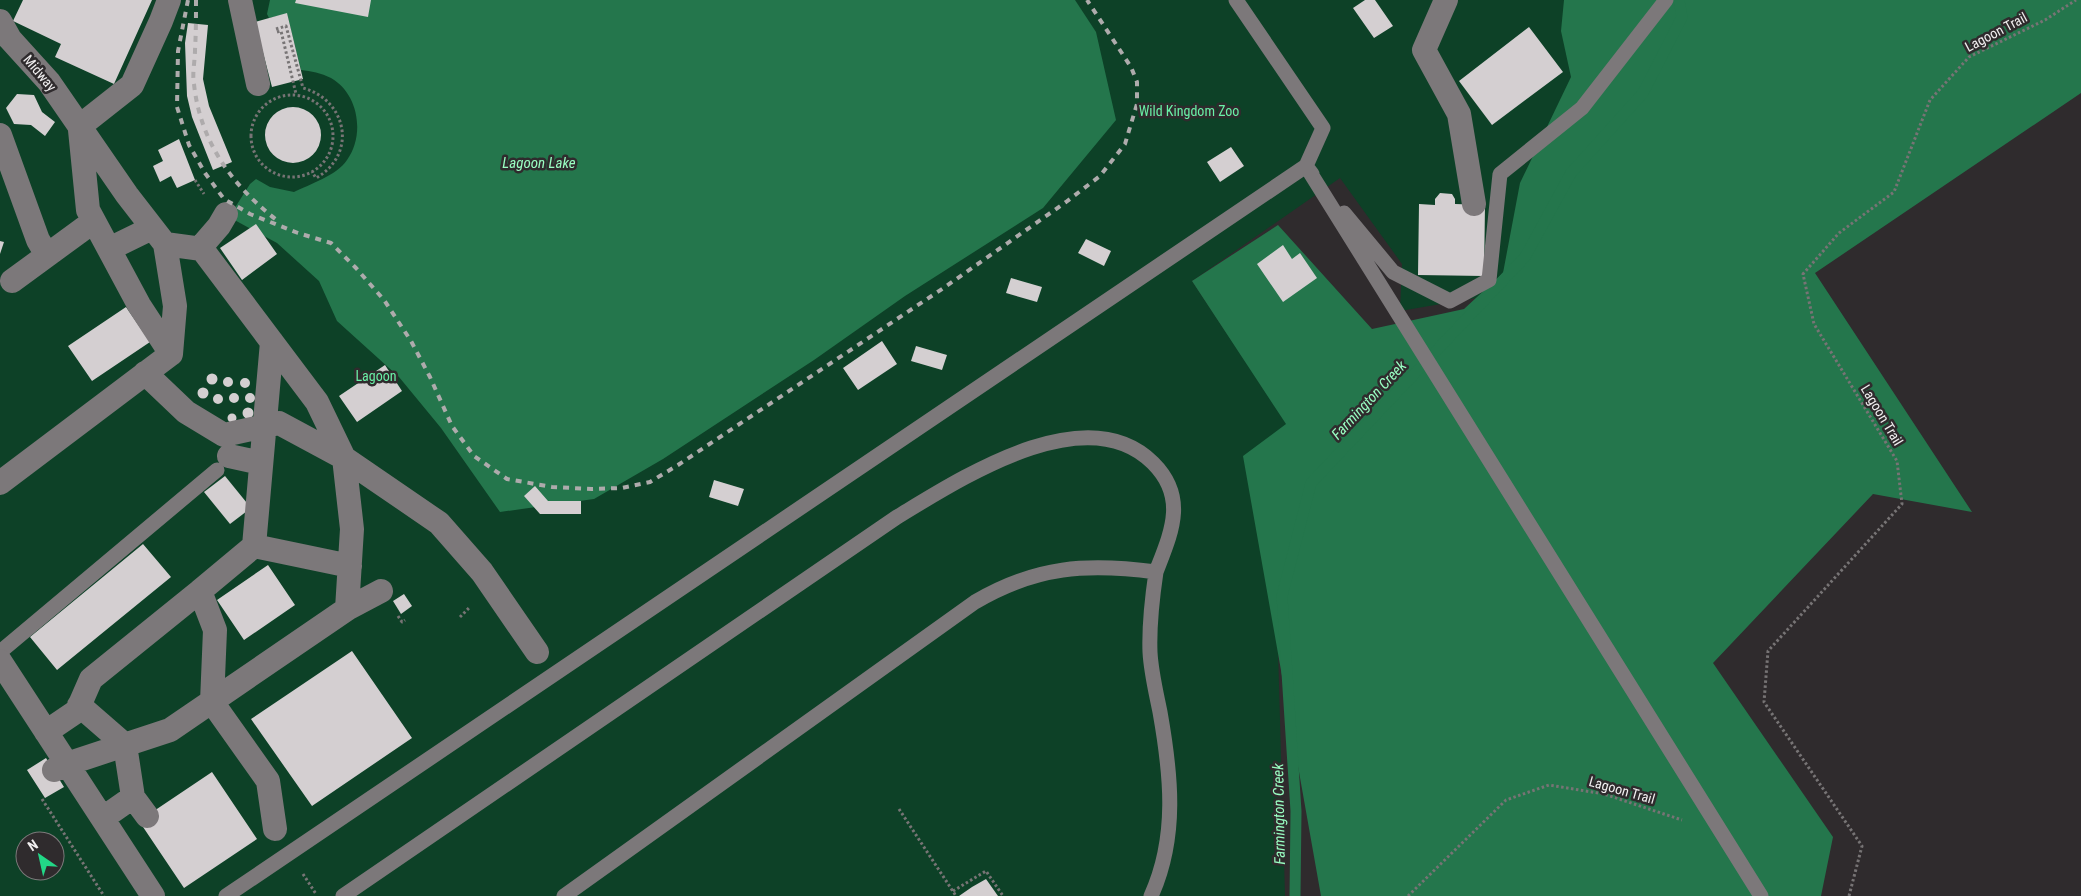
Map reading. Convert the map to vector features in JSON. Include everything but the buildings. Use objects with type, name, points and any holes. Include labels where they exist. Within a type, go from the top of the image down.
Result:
[{"type":"street","points":[[169,0],[162,22],[132,85],[80,126],[88,210],[139,305],[171,354]]},
{"type":"street","points":[[240,0],[258,84]]},
{"type":"street","points":[[1446,0],[1424,50],[1459,114],[1474,204]]},
{"type":"street","name":"Midway","points":[[3,36],[49,82],[127,195],[159,236]]},
{"type":"street","points":[[0,135],[38,240],[47,255]]},
{"type":"street","points":[[200,248],[219,226],[226,214]]},
{"type":"street","points":[[12,281],[94,221]]},
{"type":"street","points":[[109,249],[159,236],[200,248],[317,402],[344,458],[352,530],[348,609]]},
{"type":"street","points":[[0,483],[171,354],[175,306],[159,236]]},
{"type":"street","points":[[46,732],[77,711],[91,679],[254,546],[272,342]]},
{"type":"street","points":[[145,373],[186,412],[224,435],[279,423],[344,458],[439,523],[482,572],[537,652]]},
{"type":"street","points":[[223,463],[261,463]]},
{"type":"street","points":[[254,546],[350,566]]},
{"type":"street","points":[[200,591],[215,630],[212,702],[268,781],[275,829]]},
{"type":"street","points":[[60,767],[170,730],[348,609],[381,591]]},
{"type":"street","points":[[0,661],[46,732],[60,767],[103,818],[153,896]]},
{"type":"street","points":[[79,705],[125,745],[133,797],[147,816]]},
{"type":"street","points":[[103,818],[133,797]]},
{"type":"lane","points":[[226,896],[1306,166],[1323,128],[1236,0]]},
{"type":"lane","points":[[1306,166],[1393,272],[1450,301],[1489,280],[1500,174],[1582,108],[1664,3]]},
{"type":"lane","points":[[1306,166],[1762,896]]},
{"type":"lane","points":[[342,896],[897,518],[941,490],[992,464],[1025,450],[1069,438],[1109,440],[1126,444],[1143,453],[1156,466],[1168,483],[1175,500],[1174,520],[1156,572],[1150,608],[1150,654],[1168,770],[1171,810],[1164,856],[1151,896]]},
{"type":"lane","points":[[0,652],[223,463]]},
{"type":"lane","points":[[564,896],[975,602],[992,592],[1040,575],[1071,568],[1122,568],[1156,572]]},
{"type":"path","name":"Lagoon Trail","points":[[1849,896],[1862,846],[1764,702],[1768,650],[1902,504],[1897,462],[1814,324],[1803,274],[1839,233],[1894,192],[1930,100],[1969,57],[2045,20],[2076,0]]},
{"type":"path","points":[[247,37],[286,26],[302,88],[315,92],[328,101],[338,114],[343,131],[342,147],[334,164],[324,174],[316,178],[312,172]]},
{"type":"path","points":[[296,94],[310,98],[322,106],[330,118],[334,132],[333,146],[328,159],[312,172],[305,176],[291,178],[278,175],[266,169],[257,159],[252,147],[252,127],[261,109],[271,100],[296,94]]},
{"type":"path","points":[[60,767],[33,784],[104,896]]},
{"type":"path","name":"Lagoon Trail","points":[[1408,896],[1506,800],[1549,785],[1604,794],[1684,821]]},
{"type":"path","points":[[899,809],[956,896]]},
{"type":"path","points":[[953,891],[986,871],[1003,896]]},
{"type":"green space","name":"Lagoon","points":[[0,0],[1709,0],[1511,292],[1400,311],[1402,264],[1340,178],[1192,281],[1287,424],[1273,474],[1285,896],[0,896]]},
{"type":"shaded area","name":"Lagoon Lake","points":[[270,0],[1075,0],[1096,32],[1116,120],[1043,208],[905,296],[814,360],[663,459],[594,499],[500,512],[441,428],[399,377],[337,321],[319,281],[277,243],[229,217],[250,184],[256,179],[270,187],[294,192],[330,175],[342,166],[353,150],[356,139],[356,116],[348,94],[331,78],[316,72],[301,70],[287,14],[269,18],[267,14]]},
{"type":"shaded area","points":[[1564,0],[2081,0],[2081,93],[1815,273],[1972,512],[1873,494],[1713,663],[1833,837],[1821,896],[1321,896],[1243,456],[1286,424],[1192,281],[1278,225],[1372,329],[1464,309],[1503,273],[1520,183],[1571,77],[1561,31]]},
{"type":"waterway","name":"Farmington Creek","points":[[1295,896],[1296,811],[1282,596],[1311,483],[1525,257],[1571,173],[1643,93],[1682,17],[1679,0]]},
{"type":"railway","points":[[188,0],[178,51],[177,107],[189,145],[205,173],[224,199],[250,214],[298,233],[331,243],[356,268],[384,300],[411,341],[452,426],[474,456],[507,479],[552,487],[592,489],[622,488],[650,482],[678,465],[945,287],[1100,176],[1125,144],[1137,104],[1137,82],[1131,67],[1087,0]]},
{"type":"railway","points":[[196,0],[193,80],[197,105],[203,125],[221,162],[233,178],[262,208],[278,221]]},
{"type":"park label","name":"Wild Kingdom Zoo","points":[[1189,111]]}]
